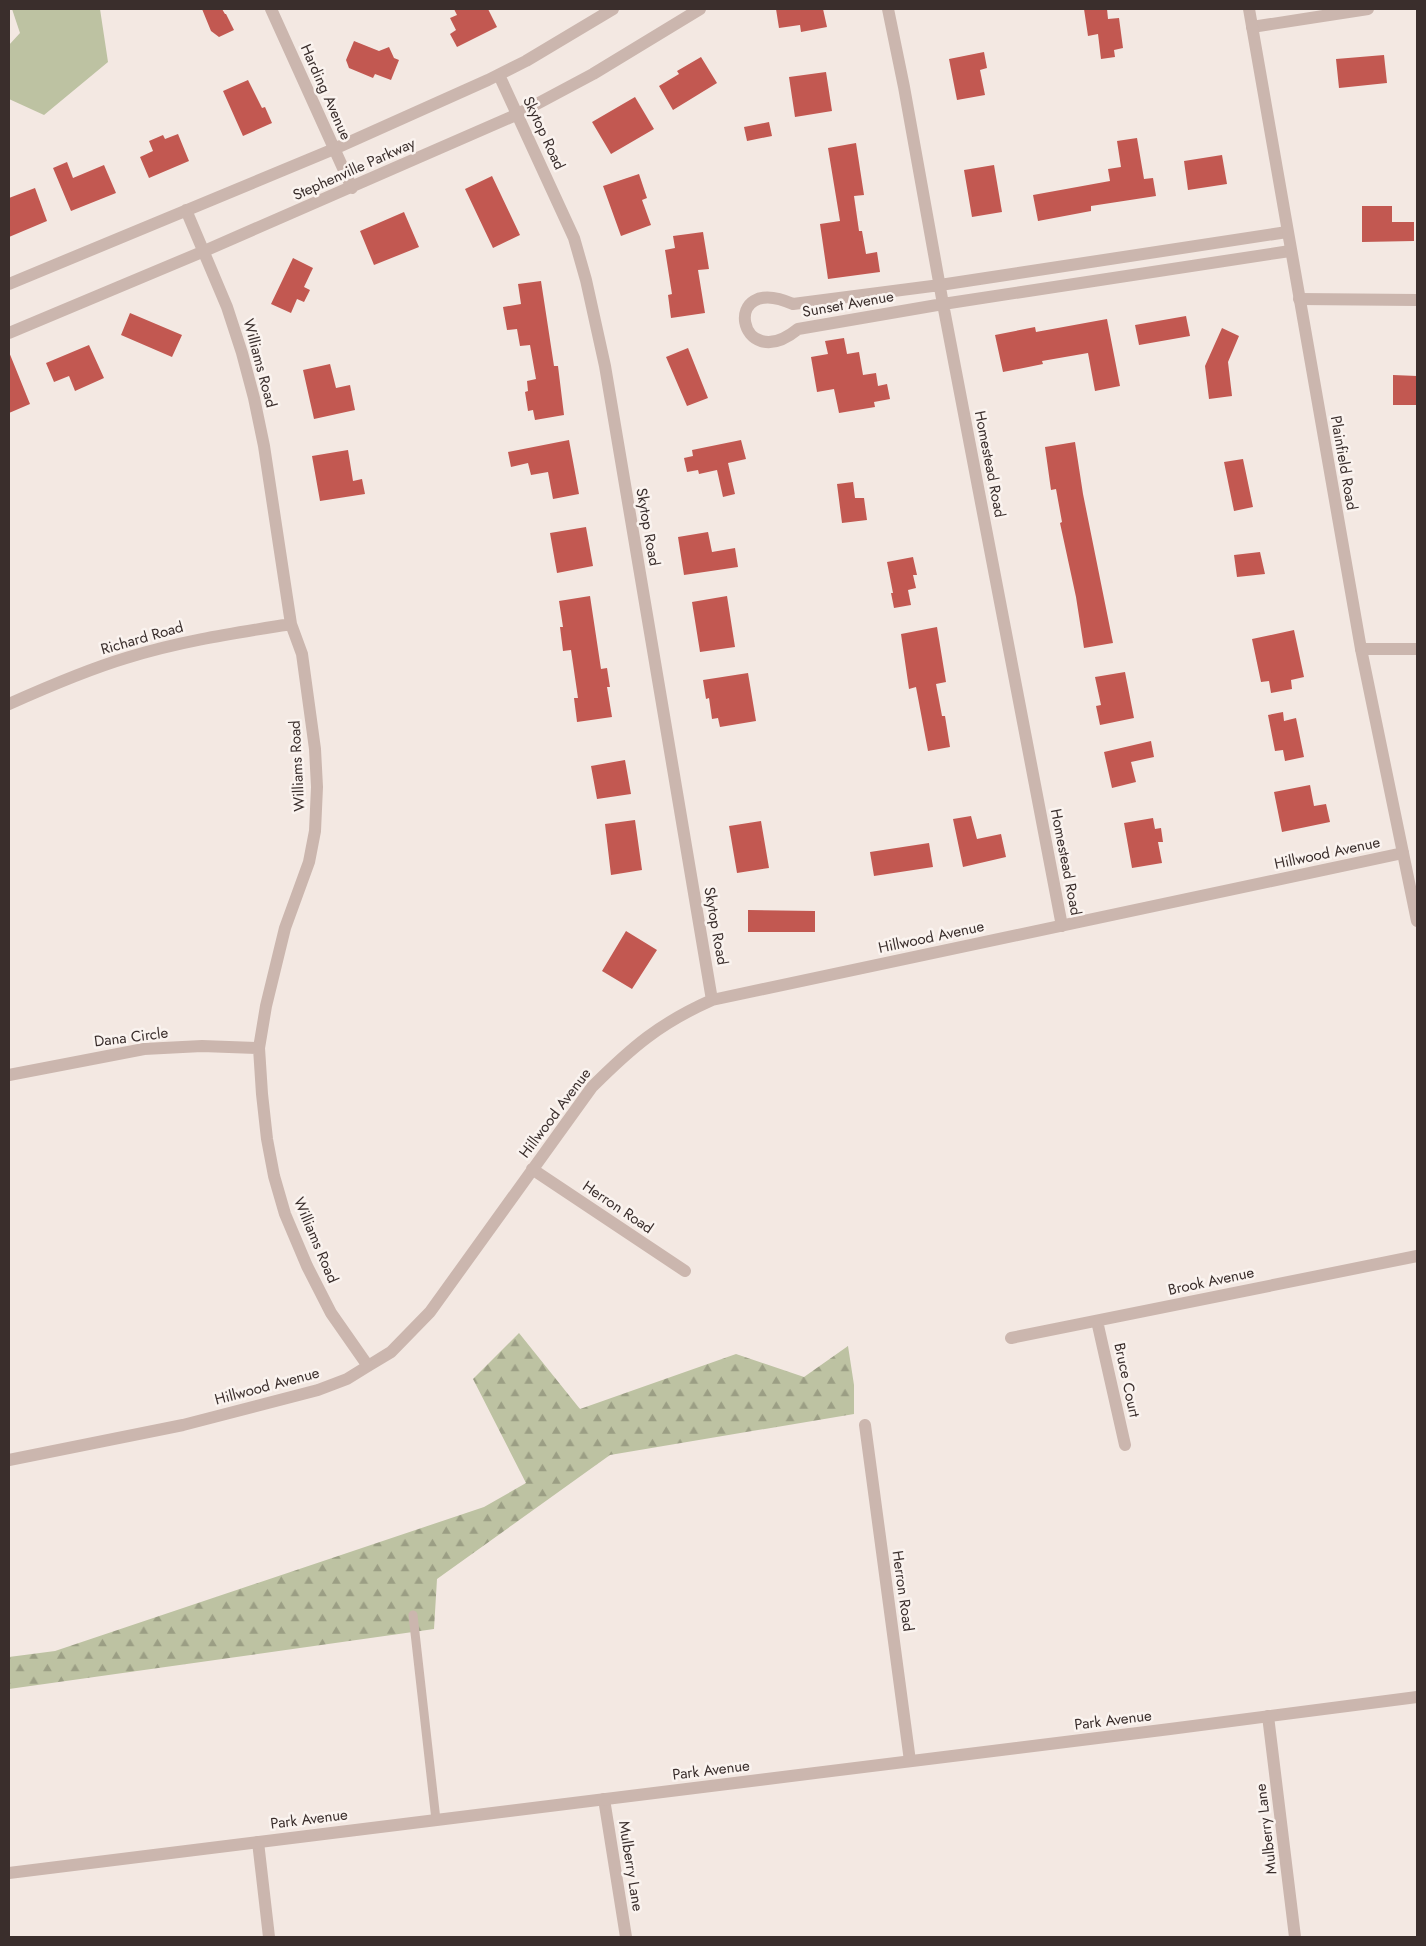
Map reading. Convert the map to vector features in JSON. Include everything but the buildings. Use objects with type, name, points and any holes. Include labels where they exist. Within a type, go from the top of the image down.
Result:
[{"type":"street","name":"Harding Avenue","points":[[271,9],[352,188]]},
{"type":"street","name":"Stephenville Parkway","points":[[9,284],[334,149],[499,75],[613,9]]},
{"type":"street","name":"Stephenville Parkway","points":[[9,333],[352,188],[518,114],[592,74],[700,9]]},
{"type":"street","name":"Homestead Road","points":[[888,9],[1062,926]]},
{"type":"street","name":"Plainfield Road","points":[[1249,9],[1361,649],[1417,921]]},
{"type":"street","points":[[1252,27],[1368,9]]},
{"type":"street","name":"Skytop Road","points":[[499,75],[574,238],[586,280],[604,366],[712,1000]]},
{"type":"street","name":"Williams Road","points":[[186,210],[202,252],[227,307],[254,398],[264,446],[290,624],[302,654],[315,749],[317,788],[315,831],[309,862],[285,928],[266,1006],[259,1048],[267,1139],[274,1176],[285,1214],[307,1266],[332,1313],[368,1366]]},
{"type":"street","name":"Sunset Avenue","points":[[1287,232],[940,285],[794,304],[783,299],[764,297],[751,304],[745,312],[744,321],[751,336],[760,340],[774,342],[789,336],[798,329],[943,304],[1290,251]]},
{"type":"street","points":[[1299,299],[1417,300]]},
{"type":"street","name":"Richard Road","points":[[9,704],[75,676],[125,658],[198,640],[290,624]]},
{"type":"street","points":[[1361,649],[1417,649]]},
{"type":"street","name":"Hillwood Avenue","points":[[9,1460],[193,1423],[318,1390],[347,1379],[390,1352],[430,1312],[592,1087],[619,1060],[658,1028],[681,1014],[712,1000],[1404,854]]},
{"type":"street","name":"Dana Circle","points":[[9,1075],[144,1050],[202,1046],[259,1048]]},
{"type":"street","name":"Herron Road","points":[[532,1169],[685,1271]]},
{"type":"street","name":"Brook Avenue","points":[[1011,1338],[1417,1256]]},
{"type":"street","name":"Bruce Court","points":[[1097,1321],[1125,1445]]},
{"type":"street","name":"Herron Road","points":[[865,1425],[910,1762]]},
{"type":"street","name":"Park Avenue","points":[[9,1873],[910,1762],[1417,1697]]},
{"type":"street","name":"Mulberry Lane","points":[[1268,1716],[1295,1937]]},
{"type":"street","name":"Mulberry Lane","points":[[604,1799],[626,1937]]},
{"type":"street","points":[[258,1842],[270,1937]]},
{"type":"lane","points":[[413,1615],[436,1820]]},
{"type":"green space","points":[[12,9],[100,9],[108,62],[44,115],[9,99],[9,45],[20,33]]},
{"type":"green space","points":[[519,1333],[580,1409],[736,1354],[804,1377],[848,1346],[854,1385],[854,1414],[610,1455],[437,1579],[434,1629],[9,1689],[9,1657],[55,1651],[484,1507],[526,1483],[473,1379]]}]
